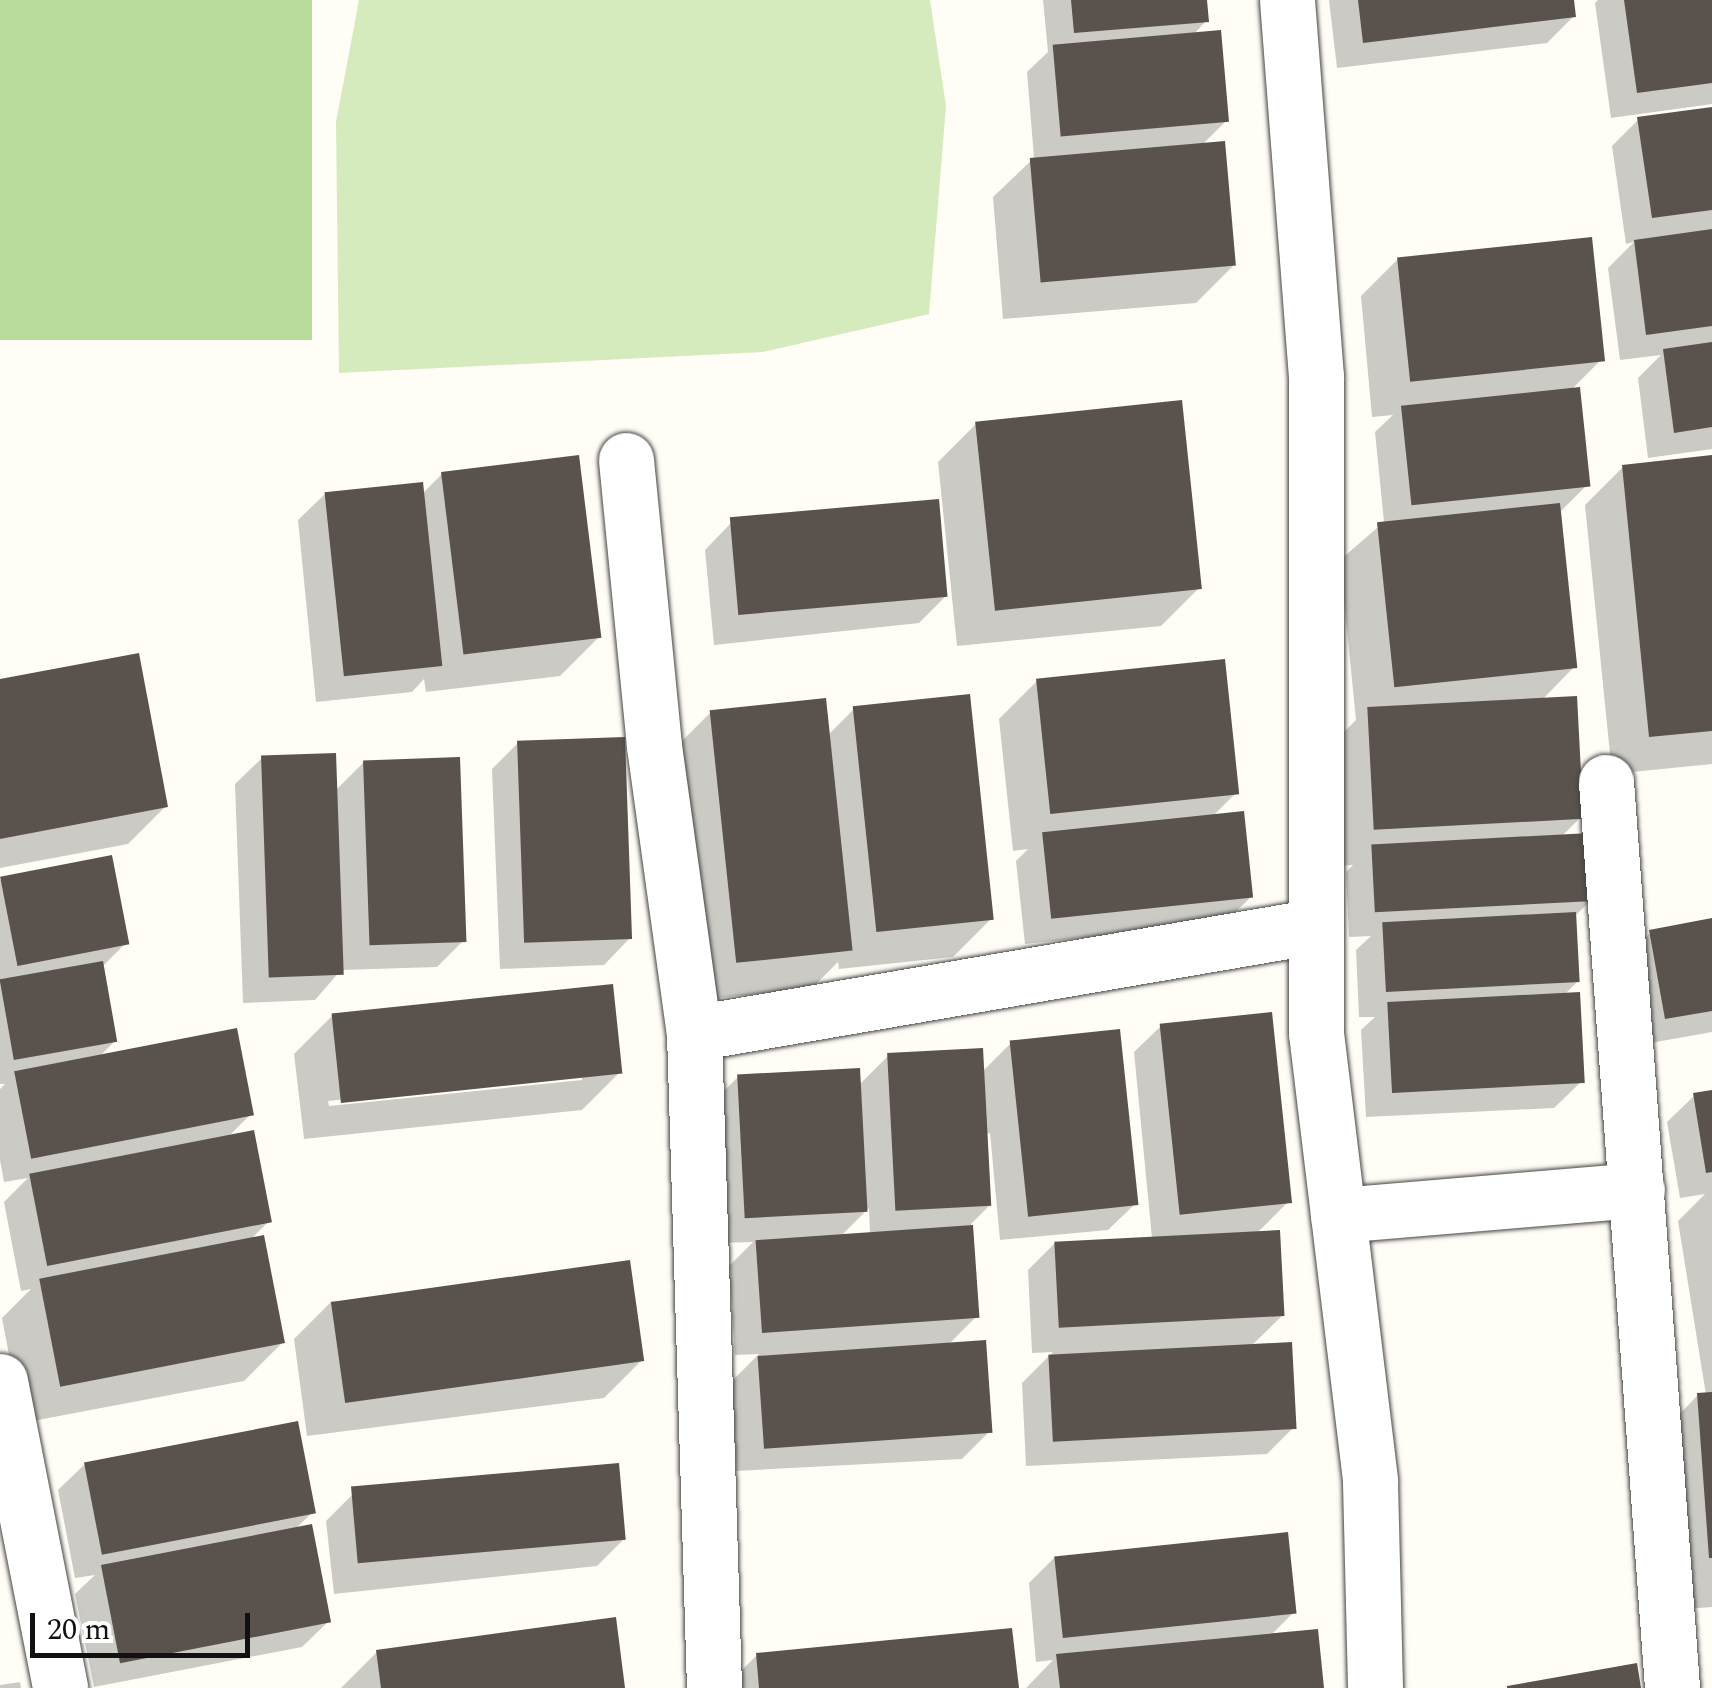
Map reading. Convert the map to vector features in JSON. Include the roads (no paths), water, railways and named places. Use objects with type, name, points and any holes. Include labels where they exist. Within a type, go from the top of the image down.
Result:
[{"type":"street","points":[[1287,0],[1316,376],[1316,1033],[1370,1482],[1375,1688]]},
{"type":"street","points":[[626,460],[654,746],[694,1034],[714,1688]]},
{"type":"street","points":[[1606,782],[1672,1688]]},
{"type":"street","points":[[694,1034],[1316,926]]},
{"type":"street","points":[[1338,1215],[1637,1190]]},
{"type":"street","points":[[0,1381],[60,1688]]}]
